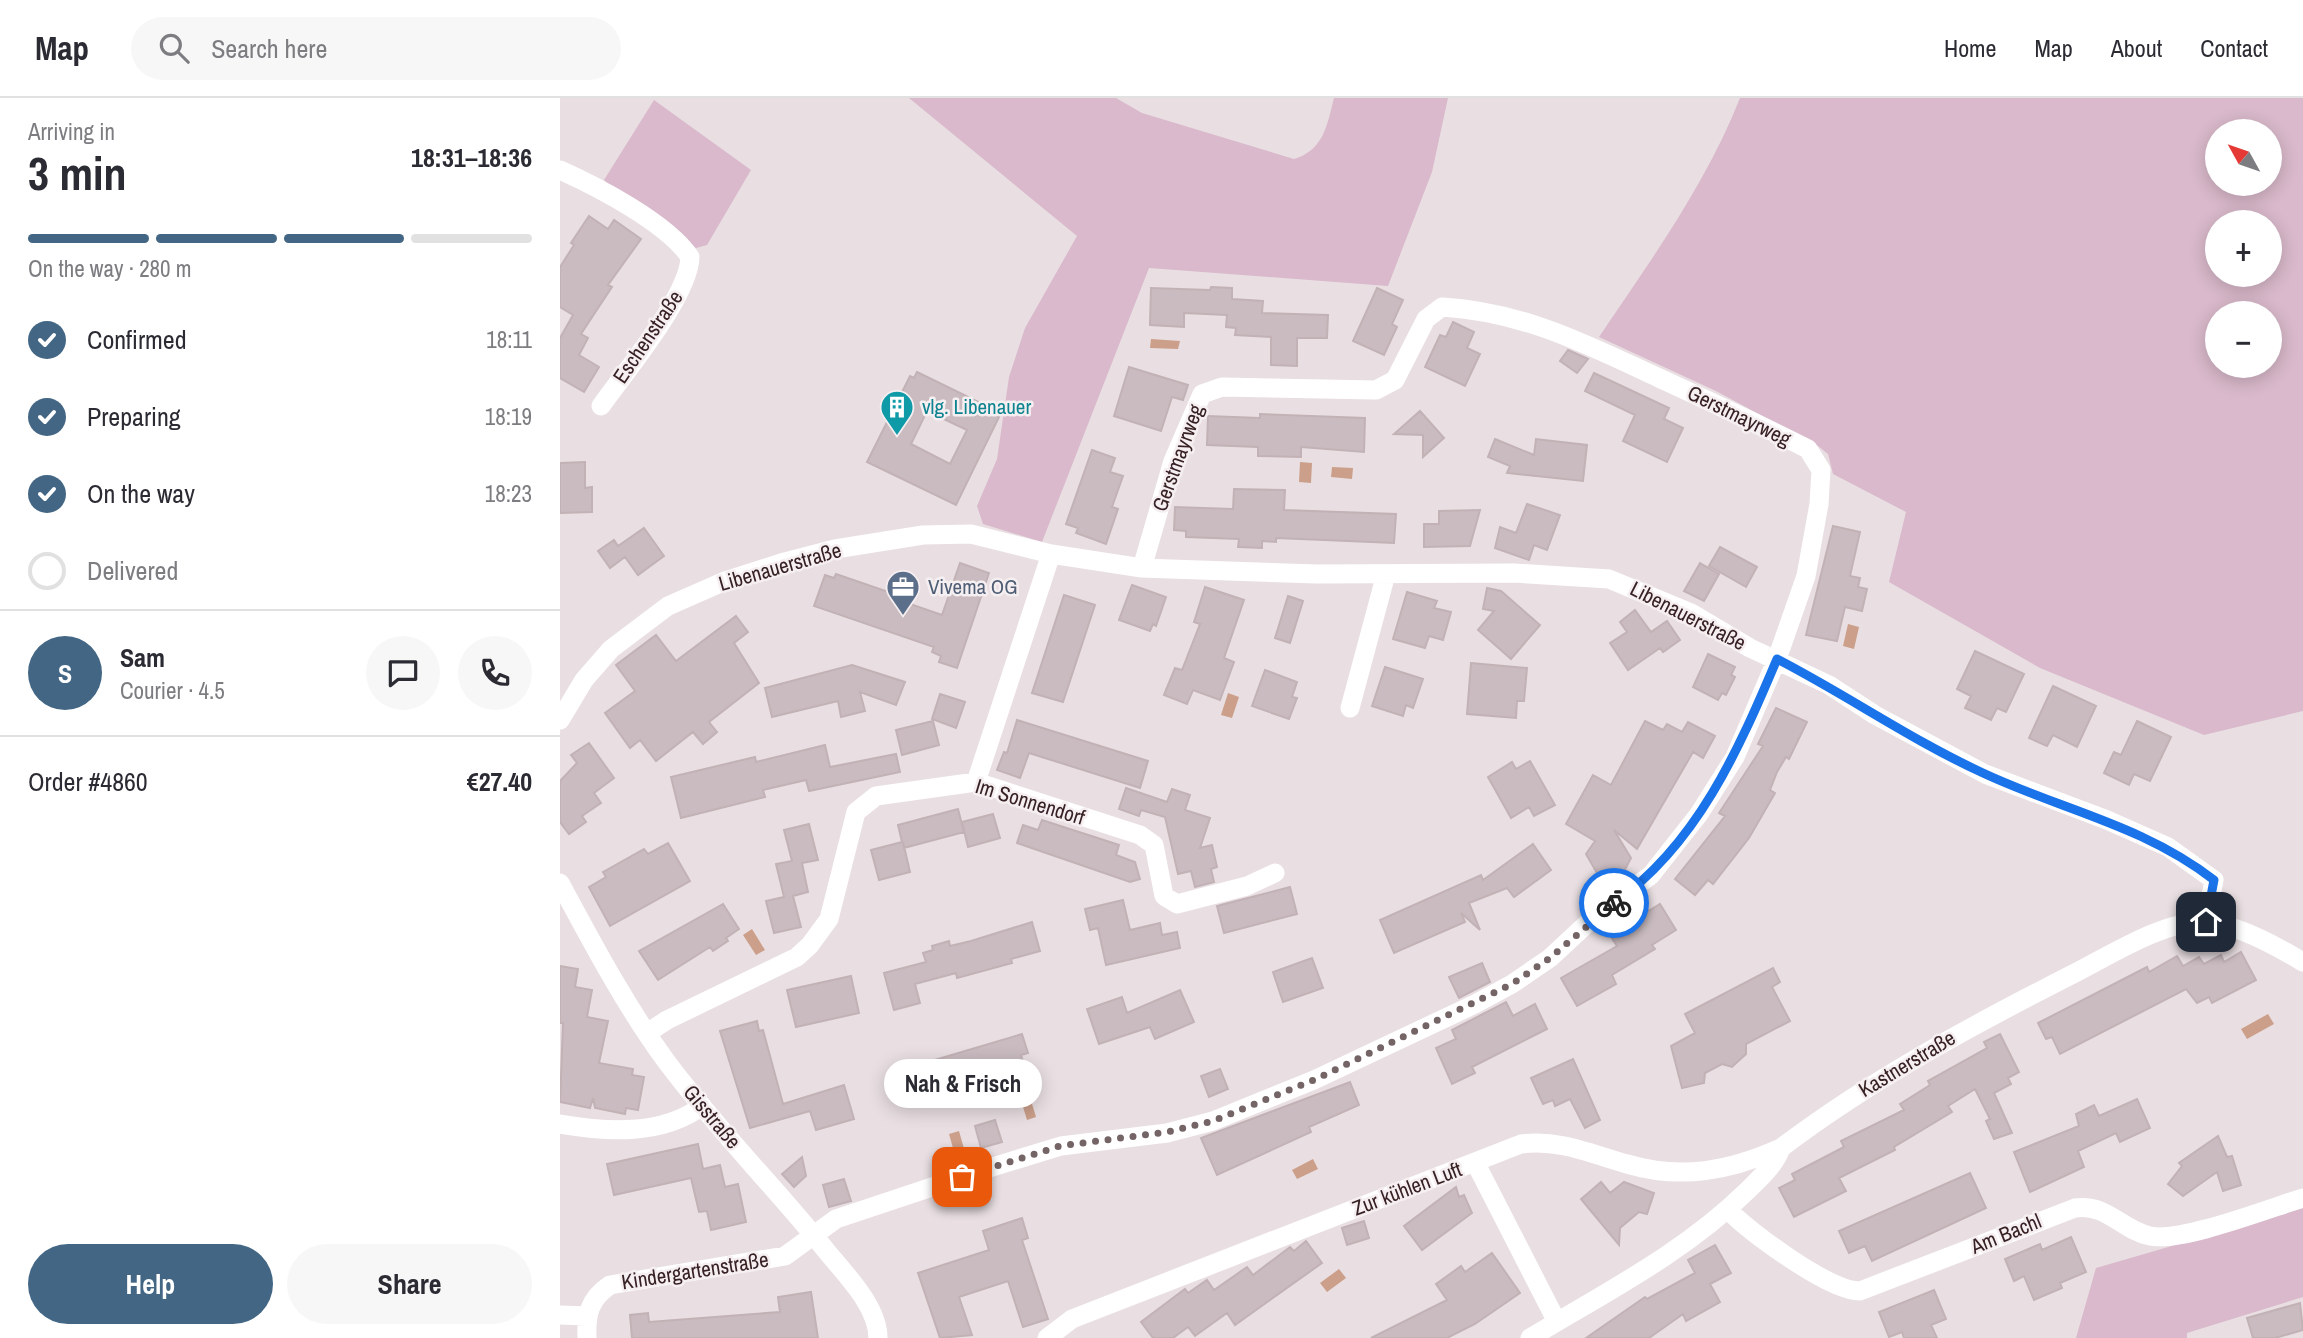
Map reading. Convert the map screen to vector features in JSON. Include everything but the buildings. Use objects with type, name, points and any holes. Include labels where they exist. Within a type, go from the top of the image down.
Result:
[{"type":"street","name":"Eschenstraße","points":[[560,170],[595,185],[668,234],[690,257],[690,272],[674,302],[601,406]]},
{"type":"street","name":"Gerstmayrweg","points":[[1142,568],[1173,460],[1202,394],[1222,387],[1376,390],[1395,380],[1426,319],[1442,307],[1470,308],[1537,323],[1593,345],[1808,449],[1821,470],[1819,504],[1806,576],[1777,659]]},
{"type":"street","name":"Libenauerstraße","points":[[560,720],[584,680],[630,631],[668,606],[755,570],[835,549],[940,534],[971,534],[1051,554],[1142,568],[1386,574],[1514,573],[1609,579],[1669,602],[1750,648],[1777,659]]},
{"type":"street","points":[[976,782],[1051,554]]},
{"type":"street","points":[[1350,708],[1386,574]]},
{"type":"street","points":[[814,1236],[836,1219],[851,1212],[1060,1146],[1167,1132],[1213,1121],[1344,1067],[1512,984],[1550,958],[1593,918],[1651,875],[1699,814],[1735,757],[1777,659],[1985,774],[2107,820],[2184,856],[2214,880],[2206,922]]},
{"type":"street","name":"Im Sonnendorf","points":[[647,1033],[667,1020],[797,957],[810,945],[829,919],[856,812],[869,799],[889,792],[976,782],[1149,839],[1157,851],[1164,896],[1170,902],[1185,904],[1275,873]]},
{"type":"street","name":"Gisstraße","points":[[560,883],[605,966],[647,1033],[702,1106],[814,1236],[863,1300],[874,1318],[878,1338]]},
{"type":"street","name":"Kastnerstraße","points":[[1530,1338],[1668,1258],[1728,1210],[1773,1163],[1781,1148],[1869,1084],[1940,1042],[2147,937],[2177,925],[2206,922],[2260,940],[2303,962]]},
{"type":"street","points":[[560,1124],[615,1132],[682,1118],[702,1106]]},
{"type":"street","name":"Zur kühlen Luft","points":[[1047,1338],[1072,1320],[1521,1144],[1553,1143],[1654,1171],[1679,1174],[1728,1167],[1781,1148]]},
{"type":"street","points":[[1475,1162],[1557,1322]]},
{"type":"street","name":"Am Bachl","points":[[1728,1210],[1744,1225],[1827,1282],[1848,1291],[1860,1291],[2075,1208],[2099,1208],[2138,1232],[2167,1237],[2303,1198]]},
{"type":"street","name":"Kindergartenstraße","points":[[587,1317],[597,1295],[619,1281],[785,1256],[814,1236]]},
{"type":"street","points":[[560,1315],[587,1317],[587,1338]]},
{"type":"shaded area","points":[[909,98],[1116,98],[1142,113],[1294,159],[1304,155],[1318,143],[1326,127],[1334,98],[1448,98],[1432,172],[1388,286],[1149,268],[1042,542],[983,524],[977,506],[997,459],[1009,377],[1025,328],[1077,236]]},
{"type":"shaded area","points":[[1740,98],[2303,98],[2303,711],[2204,735],[2040,668],[1889,582],[1906,512],[1833,474],[1828,454],[1818,446],[1716,391],[1599,337],[1676,221],[1711,161]]},
{"type":"shaded area","points":[[654,100],[751,170],[707,245],[696,248],[622,198],[604,180]]},
{"type":"shaded area","points":[[1151,339],[1180,341],[1178,349],[1150,348]]},
{"type":"shaded area","points":[[1300,462],[1312,463],[1311,483],[1299,482]]},
{"type":"shaded area","points":[[1332,467],[1353,468],[1352,479],[1331,477]]},
{"type":"shaded area","points":[[1848,624],[1859,627],[1854,649],[1843,646]]},
{"type":"shaded area","points":[[1228,693],[1239,697],[1232,718],[1221,715]]},
{"type":"shaded area","points":[[752,929],[765,950],[756,955],[743,935]]},
{"type":"shaded area","points":[[2268,1014],[2274,1024],[2247,1039],[2241,1029]]},
{"type":"shaded area","points":[[1029,1094],[1036,1117],[1027,1120],[1020,1097]]},
{"type":"shaded area","points":[[959,1131],[965,1152],[955,1155],[949,1134]]},
{"type":"shaded area","points":[[1313,1159],[1318,1169],[1297,1179],[1292,1170]]},
{"type":"shaded area","points":[[2303,1208],[2303,1297],[2187,1333],[2187,1338],[2076,1338],[2096,1268]]},
{"type":"shaded area","points":[[1339,1269],[1346,1278],[1327,1292],[1320,1283]]},
{"type":"way so far","points":[[962,1177],[1060,1146],[1167,1132],[1213,1121],[1314,1080],[1512,984],[1550,958],[1593,918],[1614,903]]},
{"type":"place","name":"vlg. Libenauer","points":[[897,437]]},
{"type":"place","name":"Vivema OG","points":[[903,617]]},
{"type":"place","name":"Nah & Frisch","points":[[962,1177]]},
{"type":"route","points":[[1614,903],[1651,875],[1699,814],[1735,757],[1777,659],[1829,685],[1875,715],[1985,774],[2107,820],[2184,856],[2214,880],[2206,922]]}]
